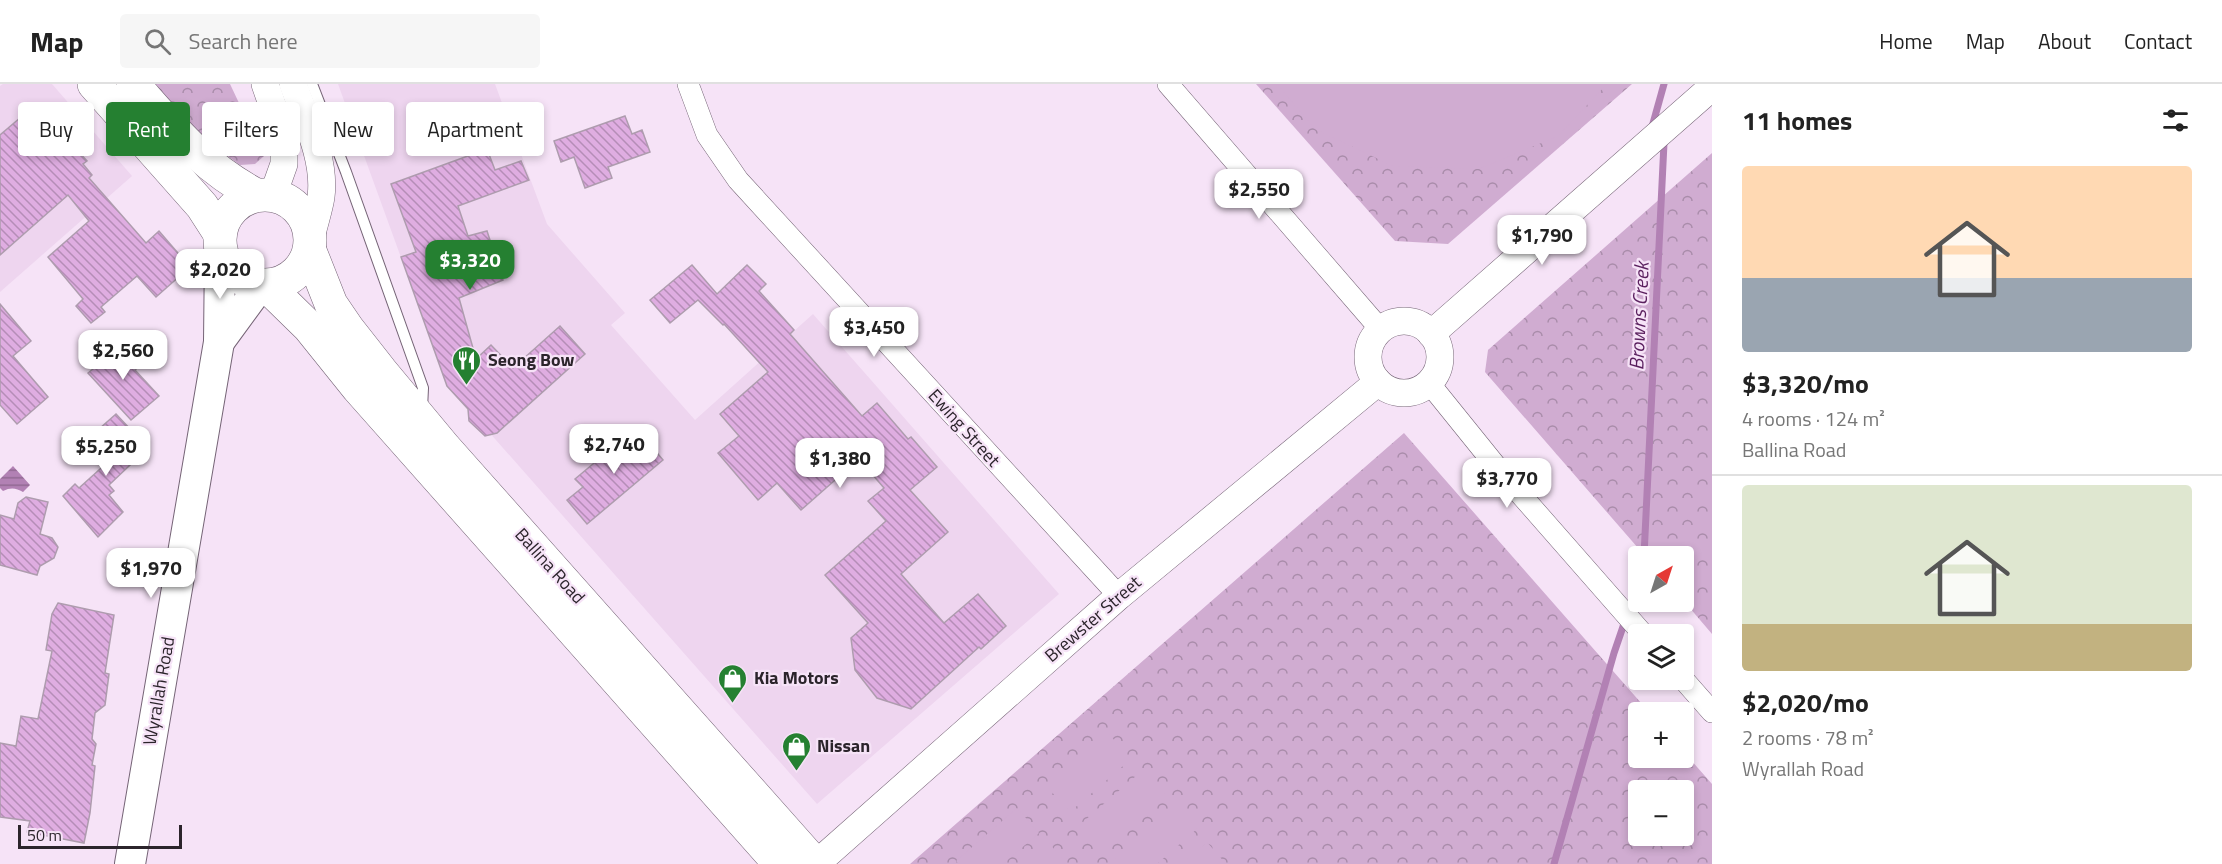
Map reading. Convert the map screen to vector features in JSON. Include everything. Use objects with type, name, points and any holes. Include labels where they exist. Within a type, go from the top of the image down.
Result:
[{"type":"main road","points":[[94,84],[202,206],[232,271],[250,283],[263,286],[278,284],[297,273],[304,264],[310,244],[305,217],[285,199],[264,195],[229,180],[203,160],[134,84]]},
{"type":"main road","points":[[220,242],[223,223],[236,205],[264,195]]},
{"type":"main road","name":"Wyrallah Road","points":[[130,864],[219,342],[220,242]]},
{"type":"main road","name":"Ballina Road","points":[[310,244],[331,304],[418,416],[815,864]]},
{"type":"main road","name":"Wyrallah Road","points":[[219,342],[263,286]]},
{"type":"main road","name":"Ballina Road","points":[[263,286],[309,327],[358,388],[780,864]]},
{"type":"street","points":[[264,195],[284,165],[284,140],[266,84]]},
{"type":"street","points":[[292,84],[314,143],[320,172],[321,196],[310,244]]},
{"type":"street","name":"Ewing Street","points":[[688,84],[707,135],[738,180],[1119,596]]},
{"type":"street","points":[[1168,84],[1381,330]]},
{"type":"street","points":[[1431,334],[1712,87]]},
{"type":"street","points":[[1407,322],[1424,328],[1431,334],[1440,355],[1437,370],[1423,388],[1407,393],[1391,391],[1378,382],[1369,365],[1368,355],[1374,337],[1381,330],[1388,325],[1407,322]]},
{"type":"street","name":"Brewster Street","points":[[815,864],[1119,596],[1378,382]]},
{"type":"street","points":[[1429,383],[1500,471],[1634,624]]},
{"type":"street","points":[[1692,690],[1712,712]]},
{"type":"lane","points":[[312,84],[423,388],[423,405],[418,416]]},
{"type":"shaded area","points":[[3,84],[52,84],[68,102],[18,102],[18,156],[94,156],[94,132],[106,146],[106,156],[115,156],[132,176],[0,292],[0,86]]},
{"type":"shaded area","points":[[338,84],[495,84],[502,102],[406,102],[406,156],[522,156],[547,224],[625,313],[611,325],[695,420],[813,314],[1059,594],[817,804],[466,406],[444,376],[364,156],[394,156],[394,102],[345,102]]},
{"type":"shaded area","points":[[13,466],[30,485],[23,492],[13,488],[3,491],[0,488],[0,479]]},
{"type":"green space","points":[[151,84],[230,84],[238,102],[202,102],[202,137],[190,127],[190,102],[168,102]]},
{"type":"green space","points":[[1256,84],[1632,84],[1448,244],[1395,241]]},
{"type":"green space","points":[[1277,84],[1607,84],[1558,136],[1479,169],[1393,166],[1315,129]]},
{"type":"green space","points":[[1712,153],[1712,634],[1693,612],[1694,546],[1636,546],[1485,372],[1488,350]]},
{"type":"green space","points":[[228,156],[264,156],[255,164],[240,165]]},
{"type":"green space","points":[[1404,433],[1640,702],[1628,702],[1628,768],[1694,768],[1694,764],[1712,784],[1712,864],[910,864]]},
{"type":"green space","points":[[1109,734],[1131,759],[1070,812],[1048,788]]},
{"type":"green space","points":[[1144,769],[1165,794],[1104,847],[1083,822]]},
{"type":"green space","points":[[1176,804],[1197,829],[1157,864],[1120,864],[1115,858]]},
{"type":"green space","points":[[1017,808],[1039,833],[1003,864],[959,864],[956,861]]},
{"type":"green space","points":[[1207,842],[1226,864],[1181,864]]},
{"type":"green space","points":[[1049,843],[1067,864],[1025,864]]},
{"type":"building","points":[[625,116],[632,134],[642,130],[650,152],[608,167],[612,178],[585,188],[574,157],[561,162],[554,141]]},
{"type":"building","points":[[18,120],[18,156],[82,156],[87,161],[83,164],[92,175],[89,178],[146,243],[159,231],[190,267],[156,297],[137,276],[101,307],[105,312],[91,323],[76,306],[83,299],[48,257],[89,221],[68,195],[0,255],[0,135]]},
{"type":"building","points":[[468,156],[490,156],[495,170],[521,161],[529,180],[458,206],[468,236],[487,231],[503,280],[459,298],[476,359],[491,345],[513,368],[560,326],[585,354],[497,433],[485,436],[469,421],[468,409],[447,386],[401,257],[416,252],[391,184]]},
{"type":"building","points":[[692,265],[717,294],[747,265],[766,284],[759,291],[794,330],[790,334],[862,416],[877,403],[908,439],[911,437],[937,467],[910,490],[948,532],[901,574],[944,623],[978,594],[1006,626],[981,649],[979,647],[911,709],[877,698],[855,670],[851,638],[868,623],[825,575],[886,521],[868,501],[884,488],[859,459],[801,510],[777,483],[758,500],[718,453],[739,436],[720,414],[768,372],[724,324],[698,300],[670,323],[650,300]]},
{"type":"building","points":[[0,304],[31,341],[13,356],[48,397],[17,424],[0,405]]},
{"type":"building","points":[[114,343],[122,351],[125,349],[141,365],[135,370],[159,396],[131,420],[88,373],[104,360],[100,355]]},
{"type":"building","points":[[116,414],[148,448],[109,485],[114,491],[109,495],[123,512],[98,537],[63,496],[75,484],[79,488],[110,460],[101,450],[110,442],[99,429]]},
{"type":"building","points":[[636,428],[663,460],[587,524],[567,500],[583,487],[575,479]]},
{"type":"building","points":[[26,497],[48,502],[40,534],[52,538],[58,547],[54,558],[40,566],[37,575],[0,565],[0,515],[14,519],[18,503]]},
{"type":"building","points":[[58,603],[114,615],[105,673],[109,674],[105,705],[95,713],[92,739],[96,744],[92,765],[95,766],[84,843],[27,832],[30,821],[0,817],[0,743],[16,746],[21,716],[38,719],[52,651],[46,650],[52,614]]},
{"type":"waterway","name":"Browns Creek","points":[[1652,127],[1664,84]]},
{"type":"waterway","name":"Browns Creek","points":[[1644,546],[1664,143],[1661,140]]},
{"type":"waterway","name":"Browns Creek","points":[[1554,864],[1614,653],[1630,612]]},
{"type":"place","name":"Seong Bow","points":[[467,386]]},
{"type":"place","name":"Kia Motors","points":[[733,704]]},
{"type":"place","name":"Nissan","points":[[796,772]]}]
